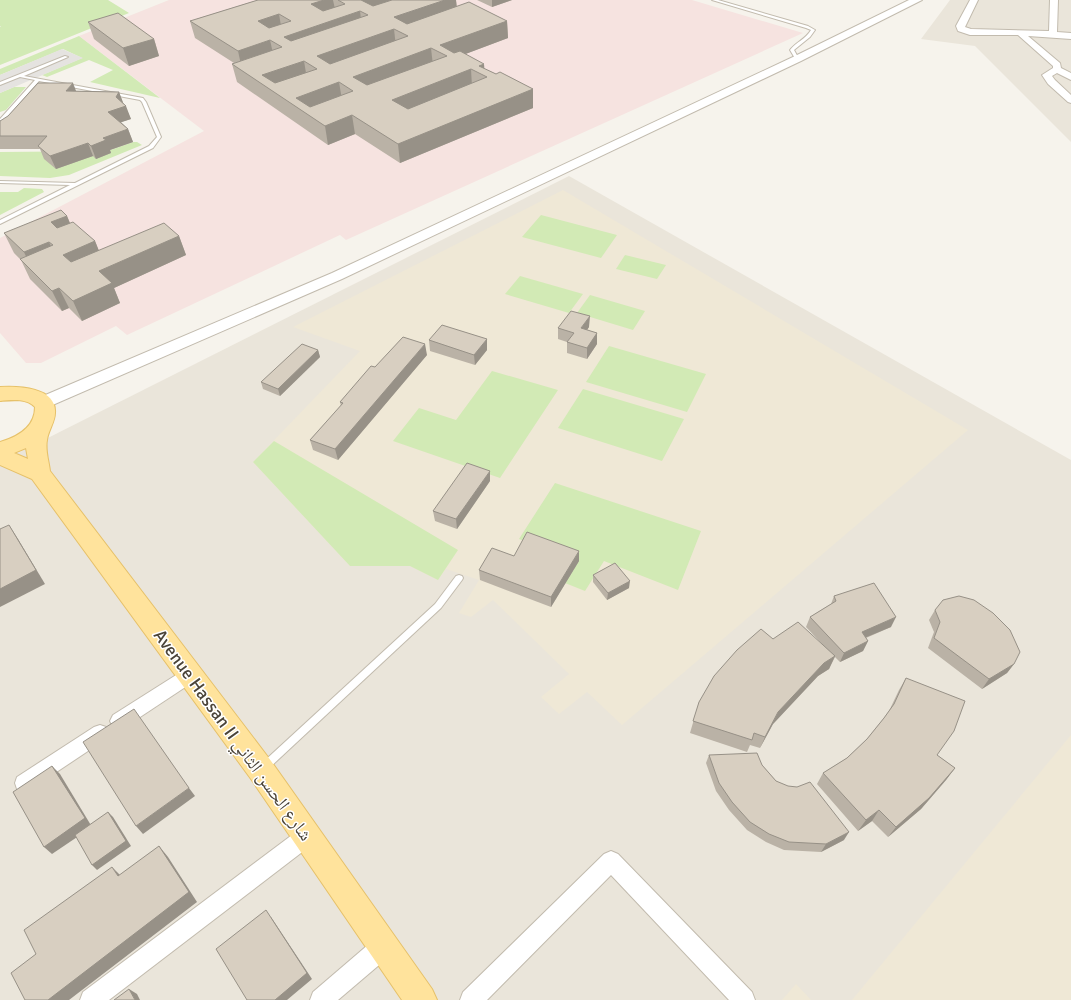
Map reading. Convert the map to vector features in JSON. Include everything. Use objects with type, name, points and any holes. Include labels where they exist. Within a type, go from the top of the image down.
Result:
[{"type":"main road","points":[[6,390],[32,396],[42,403]]},
{"type":"main road","name":"Avenue Hassan II شارع الحسن الثاني","points":[[42,403],[45,412],[36,441],[40,473],[261,770],[421,1000]]},
{"type":"main road","points":[[0,450],[24,440],[41,425]]},
{"type":"main road","points":[[0,456],[40,473]]},
{"type":"street","points":[[42,403],[337,276],[797,59],[917,0]]},
{"type":"street","points":[[974,0],[960,26],[962,30],[970,32],[1020,32],[1071,36]]},
{"type":"street","points":[[1053,34],[1054,0]]},
{"type":"street","points":[[1020,32],[1057,65],[1057,68],[1071,77]]},
{"type":"street","points":[[1057,68],[1047,75],[1051,82],[1071,100]]},
{"type":"street","points":[[24,783],[190,675]]},
{"type":"street","points":[[91,1000],[307,836]]},
{"type":"street","points":[[471,1000],[611,861],[744,1000]]},
{"type":"street","points":[[321,1000],[384,946]]},
{"type":"lane","points":[[714,0],[813,30],[810,36],[796,44],[792,50],[797,59]]},
{"type":"lane","points":[[0,84],[66,57]]},
{"type":"lane","points":[[0,222],[151,147],[159,137],[144,102],[141,99],[19,76]]},
{"type":"lane","points":[[0,122],[38,79]]},
{"type":"lane","points":[[0,182],[76,184]]},
{"type":"lane","points":[[261,770],[438,606],[459,578]]},
{"type":"shaded area","points":[[169,0],[692,0],[803,33],[346,240],[340,235],[127,335],[116,326],[41,363],[26,363],[0,333],[0,238],[204,131],[79,36]]},
{"type":"shaded area","points":[[950,0],[1071,0],[1071,142],[975,46],[921,39]]},
{"type":"shaded area","points":[[62,49],[83,58],[0,93],[0,75]]},
{"type":"shaded area","points":[[569,176],[1071,460],[1071,1000],[0,1000],[0,462]]},
{"type":"shaded area","points":[[563,190],[968,430],[622,725],[587,692],[559,714],[541,697],[569,674],[493,600],[471,617],[459,613],[479,580],[446,569],[438,580],[410,566],[350,566],[253,462],[360,351],[293,327]]},
{"type":"shaded area","points":[[1071,735],[1071,1000],[852,1000]]},
{"type":"shaded area","points":[[796,984],[811,1000],[782,1000]]},
{"type":"green space","points":[[0,0],[108,0],[129,13],[0,65]]},
{"type":"green space","points":[[79,36],[160,98],[90,82],[113,70],[89,60],[47,77],[42,75],[82,58],[63,49],[0,75],[0,69]]},
{"type":"green space","points":[[14,87],[26,87],[6,110],[0,112],[0,93]]},
{"type":"green space","points":[[137,142],[142,145],[69,175],[50,178],[0,176],[0,152],[108,151]]},
{"type":"green space","points":[[24,188],[42,189],[44,192],[0,215],[0,192],[18,192]]},
{"type":"green space","points":[[541,215],[617,235],[601,258],[522,237]]},
{"type":"green space","points":[[625,255],[666,265],[657,279],[616,269]]},
{"type":"green space","points":[[520,276],[583,294],[569,313],[505,294]]},
{"type":"green space","points":[[590,295],[645,311],[633,330],[577,313]]},
{"type":"green space","points":[[609,346],[706,374],[687,412],[586,382]]},
{"type":"green space","points":[[492,371],[558,390],[500,478],[393,441],[419,408],[456,420]]},
{"type":"green space","points":[[583,389],[684,419],[662,461],[558,428]]},
{"type":"green space","points":[[274,441],[458,550],[438,580],[410,566],[350,566],[253,462]]},
{"type":"green space","points":[[555,483],[701,531],[678,590],[604,561],[585,591],[565,583],[578,561],[519,539]]},
{"type":"building","points":[[258,0],[324,0],[311,4],[323,11],[345,4],[338,0],[361,0],[373,6],[392,0],[445,0],[394,17],[407,24],[469,2],[507,21],[440,45],[454,53],[460,51],[484,64],[479,66],[496,74],[500,72],[533,89],[398,144],[352,115],[325,126],[232,64],[282,47],[270,40],[238,51],[190,21]],"holes":[[[360,11],[368,15],[291,41],[284,37]],[[279,14],[291,21],[269,28],[258,21]],[[394,29],[408,36],[330,64],[317,56]],[[431,48],[447,56],[367,85],[353,77]],[[304,61],[317,69],[275,83],[262,75]],[[471,69],[487,77],[408,109],[392,100]],[[339,82],[353,91],[310,107],[296,98]]]},
{"type":"building","points":[[118,13],[154,39],[123,48],[88,22]]},
{"type":"building","points":[[38,83],[73,83],[66,91],[119,92],[116,97],[126,106],[108,112],[128,129],[103,138],[106,140],[91,146],[88,143],[50,156],[38,146],[47,136],[0,136],[0,121],[8,116]]},
{"type":"building","points":[[61,210],[67,216],[51,222],[57,228],[73,222],[95,241],[63,255],[71,262],[164,223],[179,236],[99,271],[112,283],[73,301],[59,288],[52,291],[20,259],[53,245],[49,242],[24,252],[4,233]]},
{"type":"building","points":[[571,311],[590,316],[581,328],[597,333],[587,348],[567,342],[574,333],[558,328]]},
{"type":"building","points":[[442,325],[487,339],[474,355],[429,340]]},
{"type":"building","points":[[403,337],[425,344],[335,449],[310,440],[343,403],[340,402],[371,366],[375,367]]},
{"type":"building","points":[[302,344],[318,350],[278,389],[261,382]]},
{"type":"building","points":[[467,463],[490,471],[456,519],[433,511]]},
{"type":"building","points":[[9,525],[36,570],[0,589],[0,529]]},
{"type":"building","points":[[527,532],[579,551],[551,597],[479,570],[492,548],[514,556]]},
{"type":"building","points":[[615,563],[630,581],[608,593],[593,575]]},
{"type":"building","points":[[874,583],[896,617],[862,632],[868,641],[844,653],[810,617],[836,601],[834,596]]},
{"type":"building","points":[[959,596],[974,600],[993,613],[1010,630],[1020,652],[1014,664],[989,679],[934,638],[940,622],[935,610],[943,600]]},
{"type":"building","points":[[798,622],[835,656],[824,663],[778,712],[765,737],[754,733],[752,740],[693,721],[699,702],[714,676],[737,650],[761,629],[773,639]]},
{"type":"building","points":[[906,678],[965,701],[954,731],[937,755],[955,768],[929,798],[896,827],[879,810],[866,820],[823,773],[847,758],[867,739],[894,704]]},
{"type":"building","points":[[134,709],[189,788],[136,826],[83,742]]},
{"type":"building","points":[[757,753],[762,765],[776,781],[788,786],[797,787],[810,782],[849,832],[826,844],[789,842],[769,834],[750,822],[732,802],[719,783],[709,755]]},
{"type":"building","points":[[52,766],[85,818],[44,847],[13,792]]},
{"type":"building","points":[[108,812],[126,841],[92,865],[75,835]]},
{"type":"building","points":[[159,846],[189,892],[48,1000],[25,1000],[11,973],[36,954],[24,930],[112,867],[118,876]]},
{"type":"building","points":[[266,910],[307,973],[275,1000],[247,1000],[216,949]]},
{"type":"building","points":[[129,989],[135,1000],[114,1000]]}]
